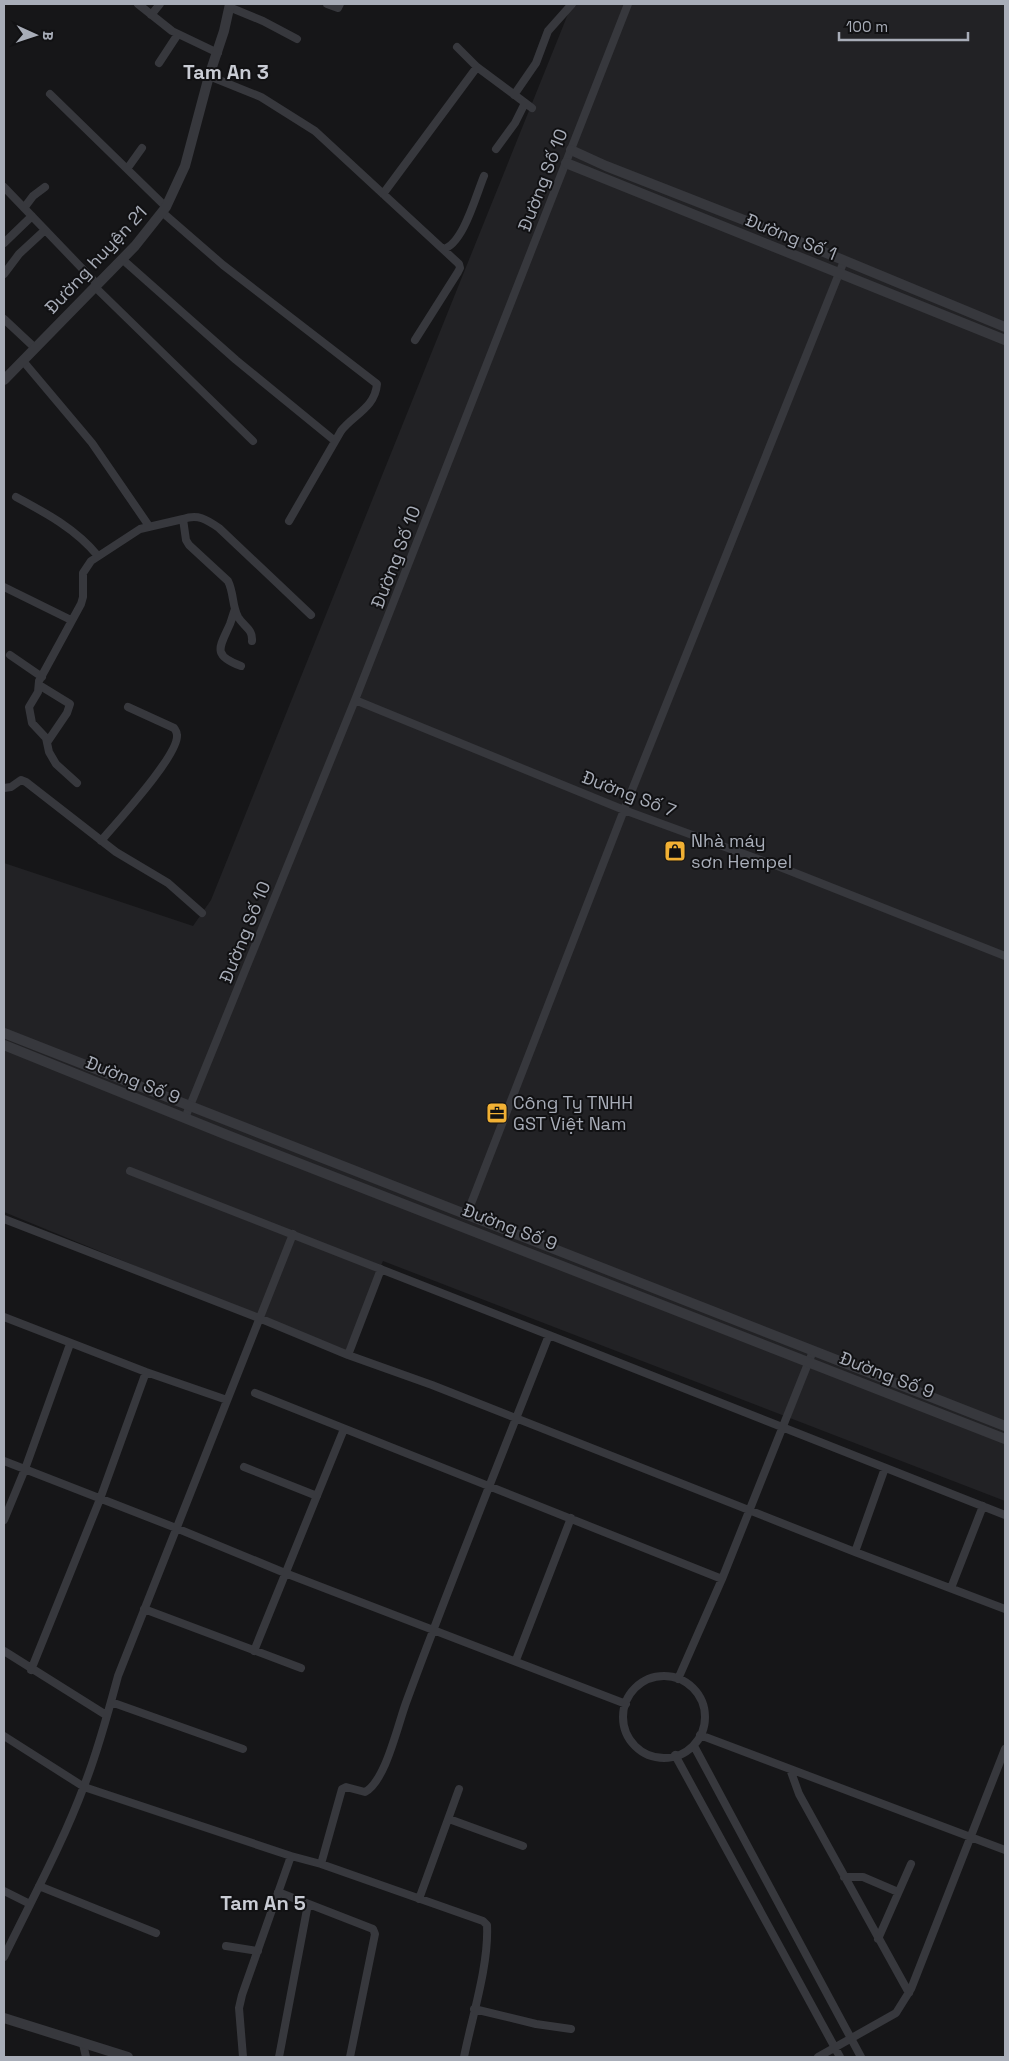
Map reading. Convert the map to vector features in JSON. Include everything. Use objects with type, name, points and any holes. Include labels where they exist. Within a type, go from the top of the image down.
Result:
[{"type":"street","points":[[138,4],[178,34],[218,53]]},
{"type":"street","points":[[151,14],[160,4]]},
{"type":"street","points":[[327,4],[338,8],[340,4]]},
{"type":"street","points":[[514,95],[536,63],[548,31],[572,4]]},
{"type":"street","name":"Đường Số 10","points":[[185,1118],[356,700],[628,4]]},
{"type":"street","points":[[229,5],[264,21],[296,39]]},
{"type":"street","name":"Đường huyện 21","points":[[4,380],[122,259],[164,210],[185,166],[209,76],[218,53],[229,5]]},
{"type":"street","points":[[160,63],[178,34]]},
{"type":"street","points":[[457,47],[477,66],[532,108]]},
{"type":"street","points":[[383,194],[477,66]]},
{"type":"street","points":[[209,76],[261,97],[315,131],[459,264],[460,268],[415,340]]},
{"type":"street","points":[[50,94],[127,169],[164,210],[223,265],[376,381],[377,387],[365,410],[358,417],[348,421],[289,521]]},
{"type":"street","points":[[496,149],[515,123],[525,103]]},
{"type":"street","points":[[127,169],[142,148]]},
{"type":"street","name":"Đường Số 1","points":[[571,150],[606,166],[1005,327]]},
{"type":"street","name":"Đường Số 1","points":[[566,163],[1005,340]]},
{"type":"street","points":[[443,248],[452,246],[465,226],[484,176]]},
{"type":"street","points":[[4,187],[96,285],[254,441]]},
{"type":"street","points":[[24,208],[33,196],[45,187]]},
{"type":"street","points":[[4,243],[32,216]]},
{"type":"street","points":[[4,274],[19,254],[45,230]]},
{"type":"street","points":[[122,259],[236,360],[335,441]]},
{"type":"street","points":[[466,1214],[624,810],[844,261]]},
{"type":"street","points":[[4,319],[35,348]]},
{"type":"street","points":[[23,361],[92,443],[149,526]]},
{"type":"street","points":[[16,497],[47,514],[77,534],[98,556]]},
{"type":"street","points":[[77,784],[56,764],[49,752],[48,741],[32,722],[29,707],[38,692],[42,677],[83,598],[83,573],[86,566],[98,556],[140,529],[195,516],[204,517],[219,528],[311,615]]},
{"type":"street","points":[[183,519],[186,540],[232,588],[235,608],[240,620],[251,632],[252,641]]},
{"type":"street","points":[[4,587],[71,620]]},
{"type":"street","points":[[235,608],[230,624],[221,641],[220,651],[224,659],[241,666]]},
{"type":"street","points":[[10,655],[42,677]]},
{"type":"street","points":[[39,685],[70,704],[67,713],[48,741]]},
{"type":"street","name":"Đường Số 7","points":[[356,700],[624,810],[780,867],[1005,956]]},
{"type":"street","points":[[101,841],[164,764],[177,738],[174,728],[128,707]]},
{"type":"street","points":[[4,788],[21,780],[26,782],[116,852],[168,883],[202,913]]},
{"type":"street","name":"Đường Số 9","points":[[4,1033],[1005,1426]]},
{"type":"street","name":"Đường Số 9","points":[[4,1045],[185,1118],[1005,1439]]},
{"type":"street","points":[[130,1170],[1005,1515]]},
{"type":"street","points":[[4,1219],[259,1318],[348,1355],[432,1385],[855,1552],[1005,1609]]},
{"type":"street","points":[[4,1957],[84,1787],[118,1676],[293,1234]]},
{"type":"street","points":[[348,1355],[382,1268]]},
{"type":"street","points":[[4,1317],[70,1344],[227,1400]]},
{"type":"street","points":[[321,1864],[342,1789],[346,1787],[365,1792],[371,1789],[382,1773],[399,1719],[433,1629],[549,1335]]},
{"type":"street","points":[[4,1520],[25,1469],[70,1344]]},
{"type":"street","points":[[678,1679],[722,1579],[813,1351]]},
{"type":"street","points":[[31,1670],[100,1499],[146,1372]]},
{"type":"street","points":[[255,1393],[722,1579]]},
{"type":"street","points":[[254,1651],[344,1429]]},
{"type":"street","points":[[4,1461],[285,1573],[516,1660],[626,1704]]},
{"type":"street","points":[[244,1467],[316,1496]]},
{"type":"street","points":[[855,1552],[885,1468]]},
{"type":"street","points":[[950,1588],[983,1506]]},
{"type":"street","points":[[516,1660],[571,1518]]},
{"type":"street","points":[[144,1609],[301,1668]]},
{"type":"street","points":[[4,1651],[31,1670],[106,1715]]},
{"type":"street","points":[[664,1676],[678,1679],[696,1692],[703,1706],[704,1720],[700,1735],[694,1746],[679,1755],[665,1758],[651,1756],[633,1744],[624,1725],[626,1704],[633,1691],[650,1679],[664,1676]]},
{"type":"street","points":[[111,1702],[242,1749]]},
{"type":"street","points":[[700,1735],[1005,1850]]},
{"type":"street","points":[[4,1736],[84,1787],[290,1856],[321,1864],[483,1921],[487,1925],[487,1937],[464,2057]]},
{"type":"street","points":[[694,1746],[861,2057]]},
{"type":"street","points":[[818,2057],[896,2013],[908,1993],[1005,1749]]},
{"type":"street","points":[[675,1755],[840,2057]]},
{"type":"street","points":[[790,1769],[799,1794],[908,1993]]},
{"type":"street","points":[[419,1899],[459,1789]]},
{"type":"street","points":[[449,1819],[523,1846]]},
{"type":"street","points":[[243,2057],[239,2008],[242,1995],[290,1856]]},
{"type":"street","points":[[878,1939],[911,1864]]},
{"type":"street","points":[[844,1877],[863,1877],[898,1892]]},
{"type":"street","points":[[38,1886],[156,1933]]},
{"type":"street","points":[[4,1891],[30,1904]]},
{"type":"street","points":[[278,1892],[374,1929],[375,1934],[350,2057]]},
{"type":"street","points":[[279,2057],[308,1904]]},
{"type":"street","points":[[226,1946],[258,1951]]},
{"type":"street","points":[[474,2009],[536,2024],[571,2029]]},
{"type":"street","points":[[4,2018],[128,2057]]},
{"type":"street","points":[[83,2044],[86,2057]]},
{"type":"shaded area","points":[[572,4],[1005,4],[1005,1501],[383,1261],[345,1352],[4,1212],[4,863],[193,926],[211,900]]},
{"type":"place","name":"Nhà máy sơn Hempel","points":[[675,851]]},
{"type":"place","name":"Công Ty TNHH GST Việt Nam","points":[[497,1113]]},
{"type":"district","name":"Tam An 3","points":[[226,72]]},
{"type":"district","name":"Tam An 5","points":[[263,1903]]}]
